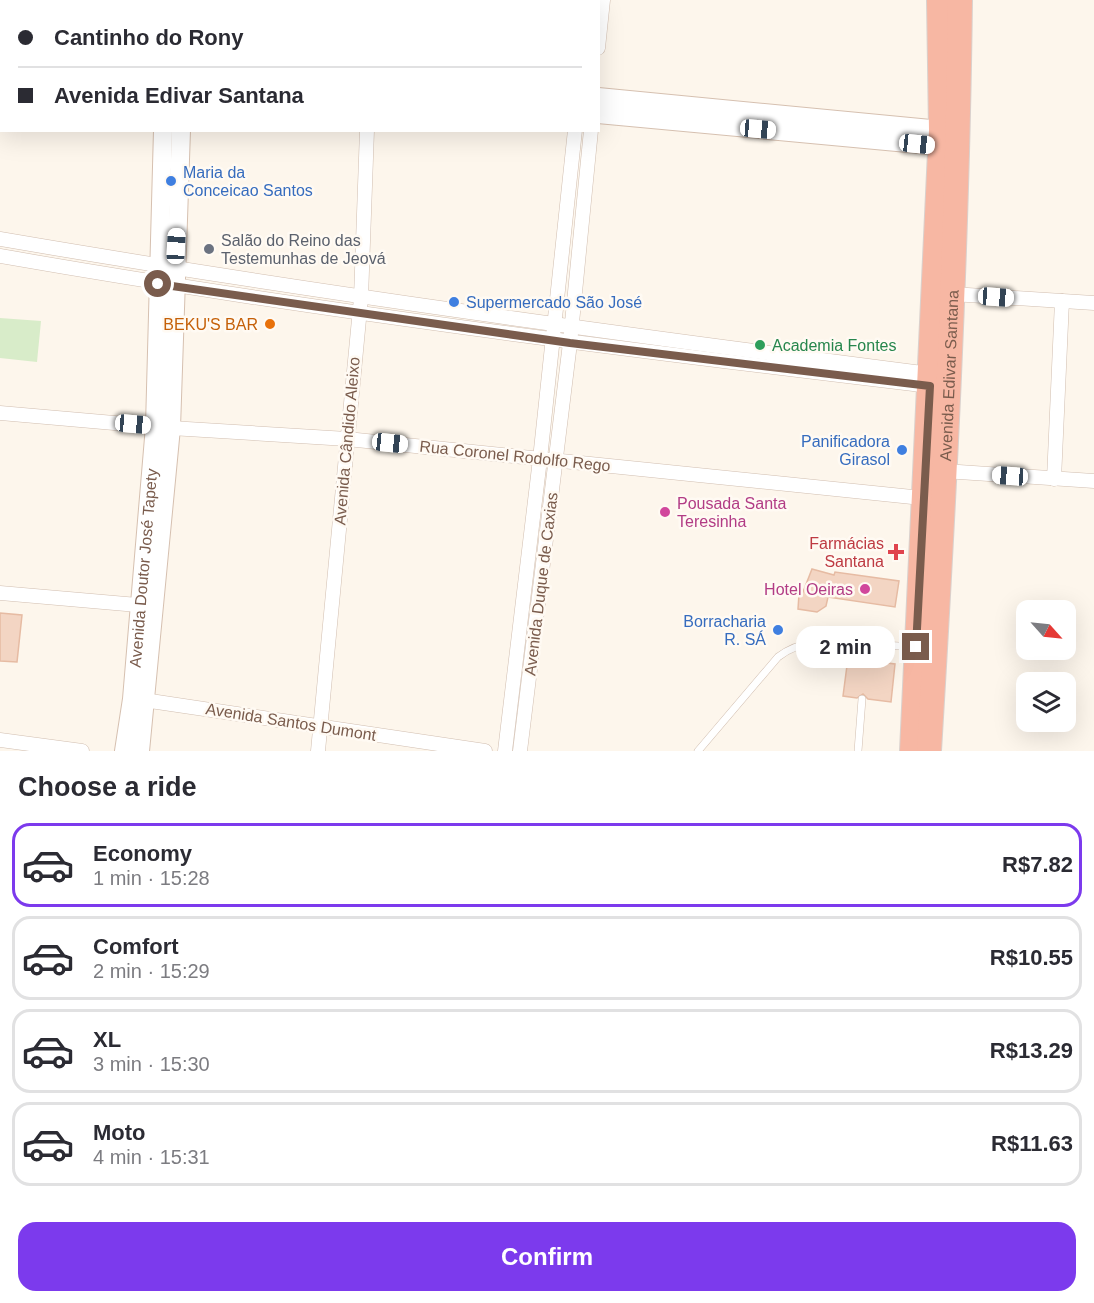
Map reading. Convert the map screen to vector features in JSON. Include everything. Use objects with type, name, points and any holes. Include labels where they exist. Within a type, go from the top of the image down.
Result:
[{"type":"highway","name":"Avenida Edivar Santana","points":[[929,751],[929,585],[922,498],[930,380],[940,138],[939,0]]},
{"type":"highway","name":"Avenida Edivar Santana","points":[[912,751],[916,647],[929,585],[944,471],[958,140],[960,0]]},
{"type":"street","points":[[600,29],[603,0]]},
{"type":"street","points":[[600,97],[940,138]]},
{"type":"street","points":[[600,114],[940,138]]},
{"type":"street","name":"Avenida Doutor José Tapety","points":[[140,751],[139,699],[163,427],[167,276],[163,132]]},
{"type":"street","name":"Avenida Doutor José Tapety","points":[[167,276],[181,132]]},
{"type":"street","name":"Avenida Cândido Aleixo","points":[[318,751],[360,305],[368,132]]},
{"type":"street","name":"Avenida Duque de Caxias","points":[[505,751],[540,459],[575,132]]},
{"type":"street","name":"Avenida Duque de Caxias","points":[[520,751],[570,343],[591,132]]},
{"type":"street","points":[[0,239],[167,276]]},
{"type":"street","points":[[0,256],[167,276],[360,305],[570,343],[930,380]]},
{"type":"street","points":[[952,294],[1094,303]]},
{"type":"street","points":[[1054,479],[1062,301]]},
{"type":"street","points":[[360,305],[553,325],[930,380]]},
{"type":"street","name":"Rua Coronel Rodolfo Rego","points":[[0,413],[346,439],[922,498]]},
{"type":"street","points":[[944,471],[1094,481]]},
{"type":"street","points":[[0,593],[147,606]]},
{"type":"street","name":"Avenida Doutor José Tapety","points":[[124,751],[139,699]]},
{"type":"street","name":"Avenida Santos Dumont","points":[[139,699],[485,751]]},
{"type":"street","points":[[0,740],[82,751]]},
{"type":"lane","points":[[698,751],[778,657],[789,649],[810,642],[916,647]]},
{"type":"lane","points":[[865,661],[868,644]]},
{"type":"lane","points":[[858,751],[862,699]]},
{"type":"green space","points":[[0,318],[41,321],[37,362],[0,358]]},
{"type":"building","name":"Hotel Oeiras","points":[[812,569],[834,575],[835,572],[899,581],[895,607],[828,597],[826,606],[817,612],[798,609],[799,594],[803,592]]},
{"type":"building","points":[[0,613],[22,615],[17,662],[0,661]]},
{"type":"building","points":[[848,658],[859,660],[865,667],[871,661],[895,664],[891,702],[868,699],[863,694],[857,698],[843,696]]},
{"type":"place","name":"Maria da Conceicao Santos","points":[[171,181]]},
{"type":"place","name":"Salão do Reino das Testemunhas de Jeová","points":[[209,249]]},
{"type":"place","name":"Supermercado São José","points":[[454,302]]},
{"type":"place","name":"BEKU'S BAR","points":[[270,324]]},
{"type":"place","name":"Academia Fontes","points":[[760,345]]},
{"type":"place","name":"Panificadora Girasol","points":[[902,450]]},
{"type":"place","name":"Pousada Santa Teresinha","points":[[665,512]]},
{"type":"place","name":"Farmácias Santana","points":[[896,552]]},
{"type":"place","name":"Hotel Oeiras","points":[[865,589]]},
{"type":"place","name":"Borracharia R. SÁ","points":[[778,630]]},
{"type":"route","points":[[158,284],[570,343],[930,386],[922,498],[916,647]]}]
